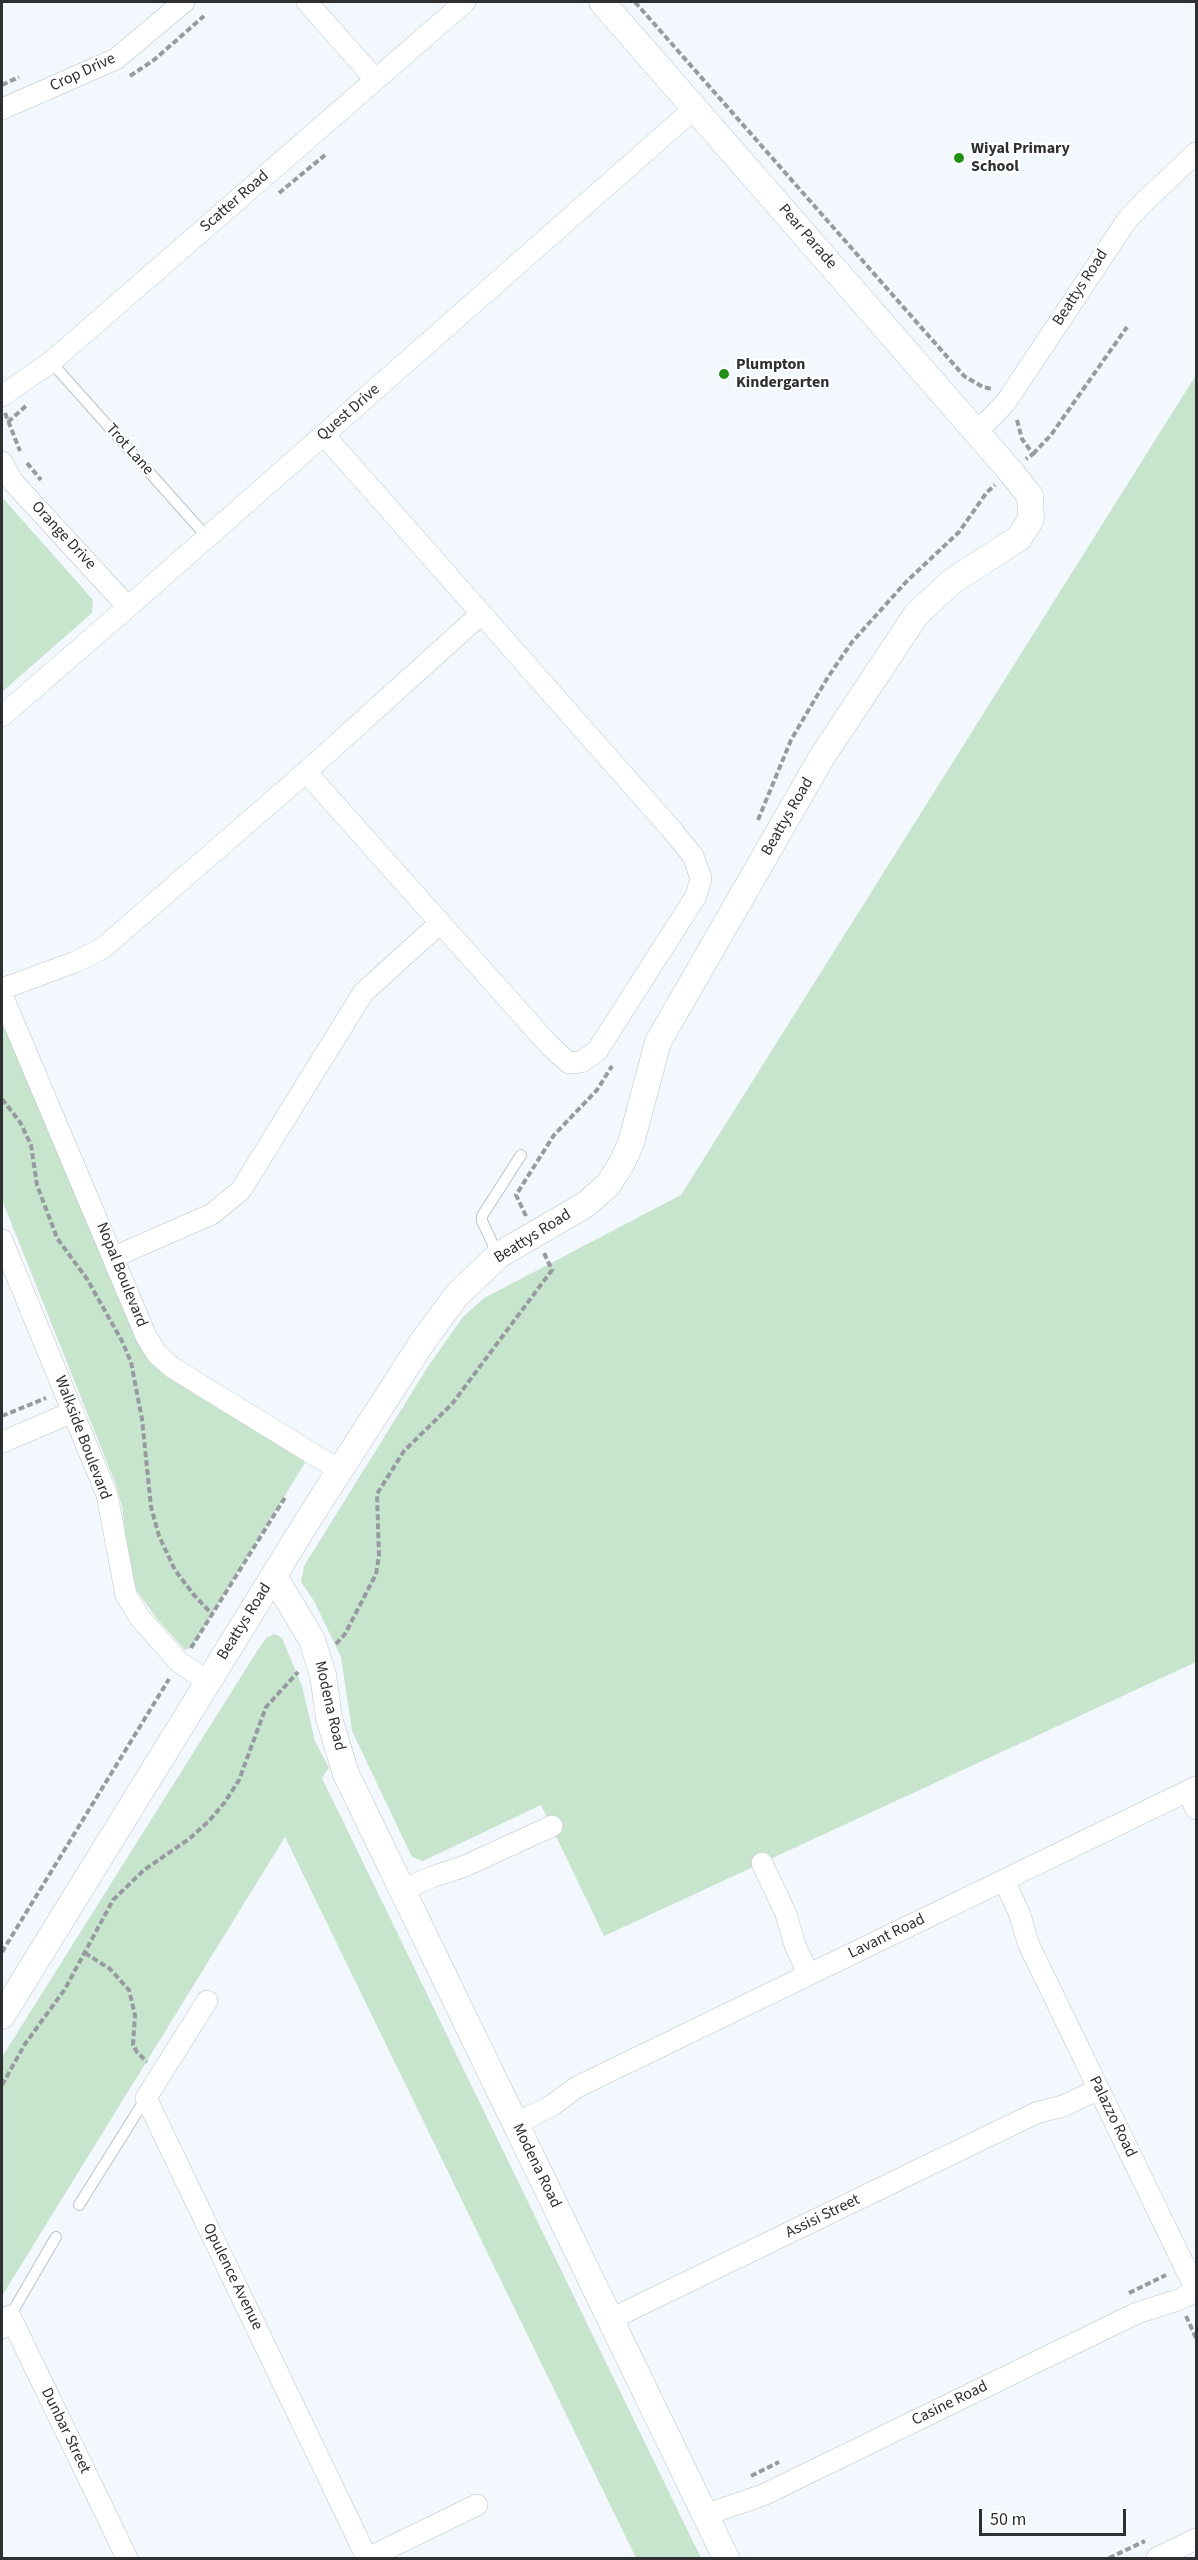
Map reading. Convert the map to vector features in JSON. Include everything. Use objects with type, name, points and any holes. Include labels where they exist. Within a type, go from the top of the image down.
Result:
[{"type":"street","name":"Crop Drive","points":[[2,109],[116,59],[184,2]]},
{"type":"street","points":[[307,2],[375,79]]},
{"type":"street","name":"Scatter Road","points":[[2,396],[51,362],[465,2]]},
{"type":"street","name":"Pear Parade","points":[[602,2],[1011,472]]},
{"type":"street","name":"Quest Drive","points":[[2,716],[695,108]]},
{"type":"street","name":"Beattys Road","points":[[977,432],[1006,402],[1127,220],[1197,153]]},
{"type":"street","points":[[306,772],[549,1045],[568,1063],[581,1062],[597,1051],[696,896],[700,878],[693,856],[324,435]]},
{"type":"street","name":"Orange Drive","points":[[2,462],[14,482],[128,607]]},
{"type":"street","name":"Beattys Road","points":[[2,2016],[339,1470],[436,1322],[457,1295],[499,1255],[585,1205],[608,1185],[631,1143],[658,1042],[823,755],[916,615],[951,582],[1019,538],[1030,519],[1030,496],[1011,472]]},
{"type":"street","points":[[2,989],[75,962],[103,948],[306,772],[481,614]]},
{"type":"street","points":[[114,1257],[212,1214],[241,1190],[363,993],[440,923]]},
{"type":"street","name":"Nopal Boulevard","points":[[2,995],[146,1336],[157,1354],[173,1368],[339,1470]]},
{"type":"street","name":"Walkside Boulevard","points":[[2,1240],[64,1416],[106,1495],[126,1595],[170,1671],[208,1682]]},
{"type":"street","points":[[2,1442],[64,1416]]},
{"type":"street","name":"Modena Road","points":[[274,1576],[303,1624],[314,1661]]},
{"type":"street","name":"Modena Road","points":[[260,1598],[270,1603],[292,1627],[323,1675],[329,1718],[346,1774],[726,2559]]},
{"type":"street","name":"Lavant Road","points":[[512,2118],[547,2096],[577,2087],[998,1882],[1194,1796]]},
{"type":"street","points":[[404,1896],[432,1877],[465,1866],[552,1826]]},
{"type":"street","points":[[762,1863],[786,1914],[795,1945],[814,1971]]},
{"type":"street","name":"Palazzo Road","points":[[998,1882],[1011,1920],[1028,1943],[1096,2084],[1185,2285]]},
{"type":"street","points":[[146,2098],[207,2001]]},
{"type":"street","name":"Assisi Street","points":[[611,2319],[1036,2114],[1058,2097],[1096,2084]]},
{"type":"street","name":"Opulence Avenue","points":[[146,2098],[368,2559]]},
{"type":"street","name":"Casine Road","points":[[709,2521],[1137,2313],[1185,2285]]},
{"type":"street","name":"Dunbar Street","points":[[6,2322],[127,2559]]},
{"type":"street","points":[[368,2559],[477,2505]]},
{"type":"street","points":[[1157,2559],[1197,2539]]},
{"type":"lane","name":"Trot Lane","points":[[51,362],[207,537]]},
{"type":"lane","points":[[499,1255],[482,1221],[482,1216],[521,1155]]},
{"type":"lane","points":[[79,2205],[146,2098]]},
{"type":"lane","points":[[6,2322],[56,2237]]},
{"type":"path","points":[[635,2],[964,376],[983,387],[996,390],[1015,413],[1022,439],[1033,454]]},
{"type":"path","points":[[2,85],[22,76]]},
{"type":"path","points":[[755,828],[791,740],[828,677],[852,642],[906,582],[959,532],[987,492],[1033,454],[1051,435],[1127,327]]},
{"type":"path","points":[[2,404],[20,450],[45,484]]},
{"type":"path","points":[[2,2085],[25,2044],[65,1989],[113,1900],[144,1870],[189,1839],[209,1821],[239,1780],[266,1707],[286,1682],[345,1634],[376,1574],[379,1557],[377,1494],[404,1451],[452,1404],[552,1270],[516,1195],[554,1135],[597,1090],[616,1060]]},
{"type":"path","points":[[2,1099],[20,1122],[31,1145],[38,1185],[57,1238],[92,1287],[131,1362],[141,1419],[151,1507],[156,1528],[175,1570],[212,1614]]},
{"type":"path","points":[[41,1387],[46,1398],[64,1416]]},
{"type":"path","points":[[2,1416],[46,1398]]},
{"type":"path","points":[[2,1952],[170,1671],[191,1648],[286,1496]]},
{"type":"path","points":[[85,1953],[110,1969],[129,1990],[135,2015],[134,2045],[144,2060],[163,2072]]},
{"type":"path","points":[[1161,2265],[1185,2285]]},
{"type":"path","points":[[1124,2295],[1185,2285]]},
{"type":"path","points":[[750,2476],[782,2461]]},
{"type":"green space","points":[[1196,375],[1196,1662],[604,1936],[541,1805],[423,1861],[412,1857],[352,1731],[341,1657],[314,1601],[301,1582],[304,1566],[429,1365],[463,1317],[484,1298],[681,1195]]},
{"type":"green space","points":[[2,497],[93,600],[92,613],[2,692]]},
{"type":"green space","points":[[2,995],[146,1336],[311,1453],[192,1647],[185,1650],[157,1619],[137,1591],[130,1570],[122,1507],[116,1485],[2,1200]]},
{"type":"green space","points":[[275,1634],[282,1638],[302,1686],[315,1741],[329,1768],[322,1778],[701,2558],[636,2558],[285,1837],[2,2296],[2,2057],[259,1648],[267,1637]]},
{"type":"place","name":"Wiyal Primary School","points":[[959,158]]},
{"type":"place","name":"Plumpton Kindergarten","points":[[724,374]]}]
